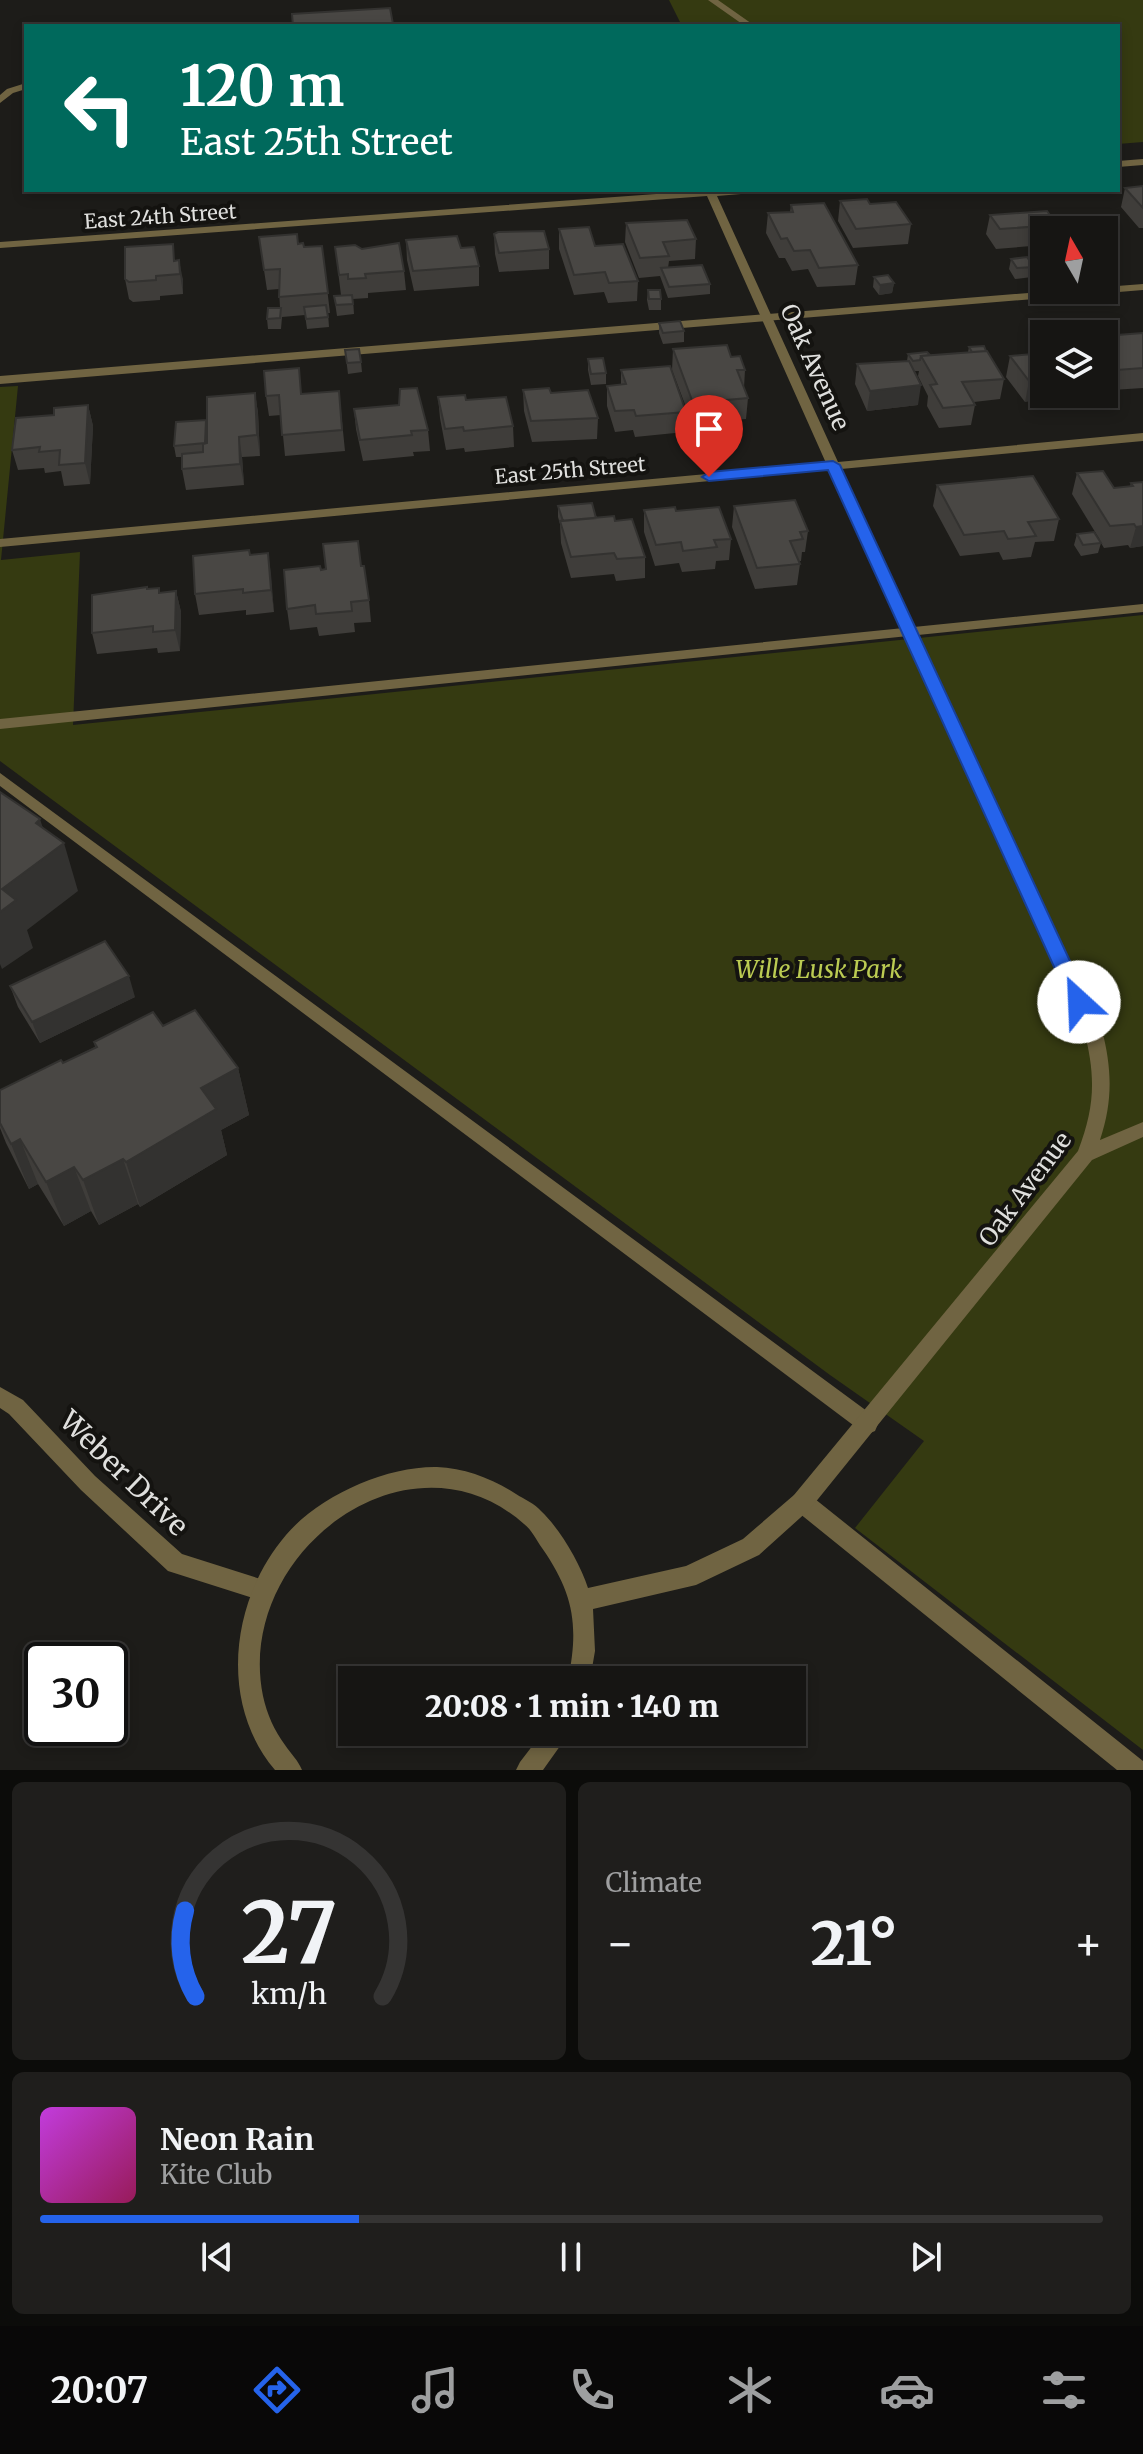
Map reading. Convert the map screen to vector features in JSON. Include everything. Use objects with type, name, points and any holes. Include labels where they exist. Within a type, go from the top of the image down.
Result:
[{"type":"street","points":[[712,0],[748,24]]},
{"type":"street","points":[[0,100],[10,91],[24,87]]},
{"type":"street","points":[[1120,164],[1143,162]]},
{"type":"street","name":"East 24th Street","points":[[0,245],[710,192]]},
{"type":"street","name":"Oak Avenue","points":[[580,1601],[688,1577],[751,1547],[802,1502],[1086,1155],[1101,1115],[1104,1069],[1093,1030],[908,631],[710,192]]},
{"type":"street","points":[[0,380],[1143,287]]},
{"type":"street","name":"East 25th Street","points":[[0,543],[1143,437]]},
{"type":"street","points":[[0,724],[1143,608]]},
{"type":"street","points":[[0,778],[868,1424]]},
{"type":"street","points":[[1086,1155],[1143,1129]]},
{"type":"street","name":"Weber Drive","points":[[0,1397],[16,1407],[88,1483],[176,1563],[262,1590]]},
{"type":"street","points":[[290,1770],[265,1734],[250,1687],[249,1638],[262,1590],[286,1549],[307,1526],[332,1506],[359,1492],[388,1482],[432,1478],[489,1489],[527,1513],[556,1545],[577,1586],[585,1631],[581,1666]]},
{"type":"street","points":[[802,1502],[1136,1770]]},
{"type":"street","points":[[528,1770],[547,1746]]},
{"type":"green space","points":[[669,0],[1143,0],[1143,142],[1120,144],[1120,24],[681,24]]},
{"type":"green space","name":"Wille Lusk Park","points":[[18,386],[1,560],[80,552],[73,725],[1143,615],[1143,1750],[855,1528],[924,1441],[830,1375],[0,761],[0,387]]},
{"type":"building","points":[[390,8],[393,24],[293,24],[292,14]]},
{"type":"building","points":[[1143,186],[1143,208],[1125,188]]},
{"type":"building","points":[[867,199],[870,204],[896,202],[911,224],[856,229],[840,201]]},
{"type":"building","points":[[824,203],[858,265],[819,268],[810,250],[794,251],[787,238],[781,239],[768,213],[793,212],[791,205]]},
{"type":"building","points":[[1047,211],[1051,216],[1030,216],[1030,227],[1000,229],[990,215]]},
{"type":"building","points":[[687,220],[696,239],[663,242],[669,256],[640,258],[626,223]]},
{"type":"building","points":[[589,227],[595,246],[623,244],[638,281],[609,283],[605,272],[574,275],[559,229]]},
{"type":"building","points":[[544,231],[549,249],[499,253],[494,234],[498,232]]},
{"type":"building","points":[[297,234],[298,244],[303,243],[304,247],[322,246],[328,293],[279,297],[280,269],[264,270],[259,237]]},
{"type":"building","points":[[457,236],[461,248],[474,247],[479,266],[413,271],[406,240]]},
{"type":"building","points":[[399,243],[404,271],[365,274],[366,278],[348,279],[348,274],[339,275],[335,247],[355,245],[362,249]]},
{"type":"building","points":[[173,244],[174,261],[179,260],[180,274],[156,276],[156,280],[129,282],[125,279],[125,247]]},
{"type":"building","points":[[1027,257],[1030,267],[1017,268],[1011,259]]},
{"type":"building","points":[[702,265],[710,284],[669,287],[661,268]]},
{"type":"building","points":[[888,275],[894,283],[880,285],[874,277]]},
{"type":"building","points":[[648,290],[660,290],[661,299],[649,299]]},
{"type":"building","points":[[352,295],[353,304],[336,305],[334,296]]},
{"type":"building","points":[[326,305],[328,317],[306,319],[304,307]]},
{"type":"building","points":[[268,308],[281,308],[280,318],[267,319]]},
{"type":"building","points":[[680,321],[684,331],[663,333],[659,323]]},
{"type":"building","points":[[1143,333],[1143,368],[1118,370],[1118,335]]},
{"type":"building","points":[[727,345],[731,357],[740,356],[745,370],[737,370],[748,398],[693,403],[673,349]]},
{"type":"building","points":[[984,346],[986,351],[972,352],[969,347]]},
{"type":"building","points":[[359,349],[361,362],[347,363],[345,350]]},
{"type":"building","points":[[987,351],[1004,379],[962,382],[975,405],[943,408],[930,385],[937,384],[921,356]]},
{"type":"building","points":[[927,352],[930,355],[913,361],[908,354]]},
{"type":"building","points":[[1030,354],[1030,381],[1029,381],[1010,356]]},
{"type":"building","points":[[603,358],[606,373],[591,374],[588,359]]},
{"type":"building","points":[[909,361],[921,385],[870,391],[857,364]]},
{"type":"building","points":[[670,366],[686,412],[636,416],[634,410],[615,411],[607,386],[626,384],[621,370]]},
{"type":"building","points":[[299,368],[301,394],[339,391],[342,430],[282,435],[279,395],[266,396],[264,371]]},
{"type":"building","points":[[417,388],[428,430],[411,431],[412,435],[360,440],[354,409],[399,405],[400,389]]},
{"type":"building","points":[[549,388],[551,393],[588,390],[598,418],[531,421],[523,390]]},
{"type":"building","points":[[255,393],[257,435],[239,437],[240,464],[182,469],[182,454],[203,452],[203,444],[207,443],[207,397]]},
{"type":"building","points":[[465,395],[466,400],[506,397],[513,426],[464,431],[463,427],[445,429],[438,397]]},
{"type":"building","points":[[88,405],[85,463],[59,465],[60,450],[39,452],[40,447],[12,450],[16,418],[54,415],[54,408]]},
{"type":"building","points":[[206,420],[205,443],[174,446],[176,422]]},
{"type":"building","points":[[1103,471],[1114,488],[1143,482],[1143,526],[1110,526],[1077,473]]},
{"type":"building","points":[[1033,476],[1059,519],[1028,522],[1036,536],[1008,539],[1004,531],[964,535],[937,485]]},
{"type":"building","points":[[795,500],[808,531],[800,532],[803,539],[790,541],[800,564],[757,568],[734,506]]},
{"type":"building","points":[[592,503],[596,518],[563,521],[558,506]]},
{"type":"building","points":[[675,507],[676,511],[719,507],[731,539],[714,540],[717,547],[683,551],[681,542],[656,545],[644,510]]},
{"type":"building","points":[[614,516],[615,521],[632,519],[645,557],[617,559],[614,553],[571,557],[560,521]]},
{"type":"building","points":[[1094,532],[1101,543],[1083,545],[1077,534]]},
{"type":"building","points":[[358,541],[369,600],[351,602],[352,611],[316,614],[315,605],[287,609],[284,570],[320,566],[321,570],[326,569],[323,544]]},
{"type":"building","points":[[249,550],[250,555],[268,553],[271,590],[243,593],[243,589],[195,594],[193,556]]},
{"type":"building","points":[[159,588],[159,593],[176,591],[175,630],[153,632],[153,626],[92,633],[92,595]]},
{"type":"building","points":[[0,792],[40,819],[36,823],[64,843],[2,889],[16,900],[0,912]]},
{"type":"building","points":[[105,941],[129,976],[32,1022],[10,986]]},
{"type":"building","points":[[195,1010],[238,1068],[201,1088],[216,1109],[126,1162],[123,1159],[83,1180],[74,1167],[46,1182],[20,1139],[11,1144],[0,1123],[0,1090],[61,1060],[63,1063],[97,1047],[94,1042],[153,1012],[163,1026]]},
{"type":"route","points":[[709,477],[833,465],[1079,1002]]}]
